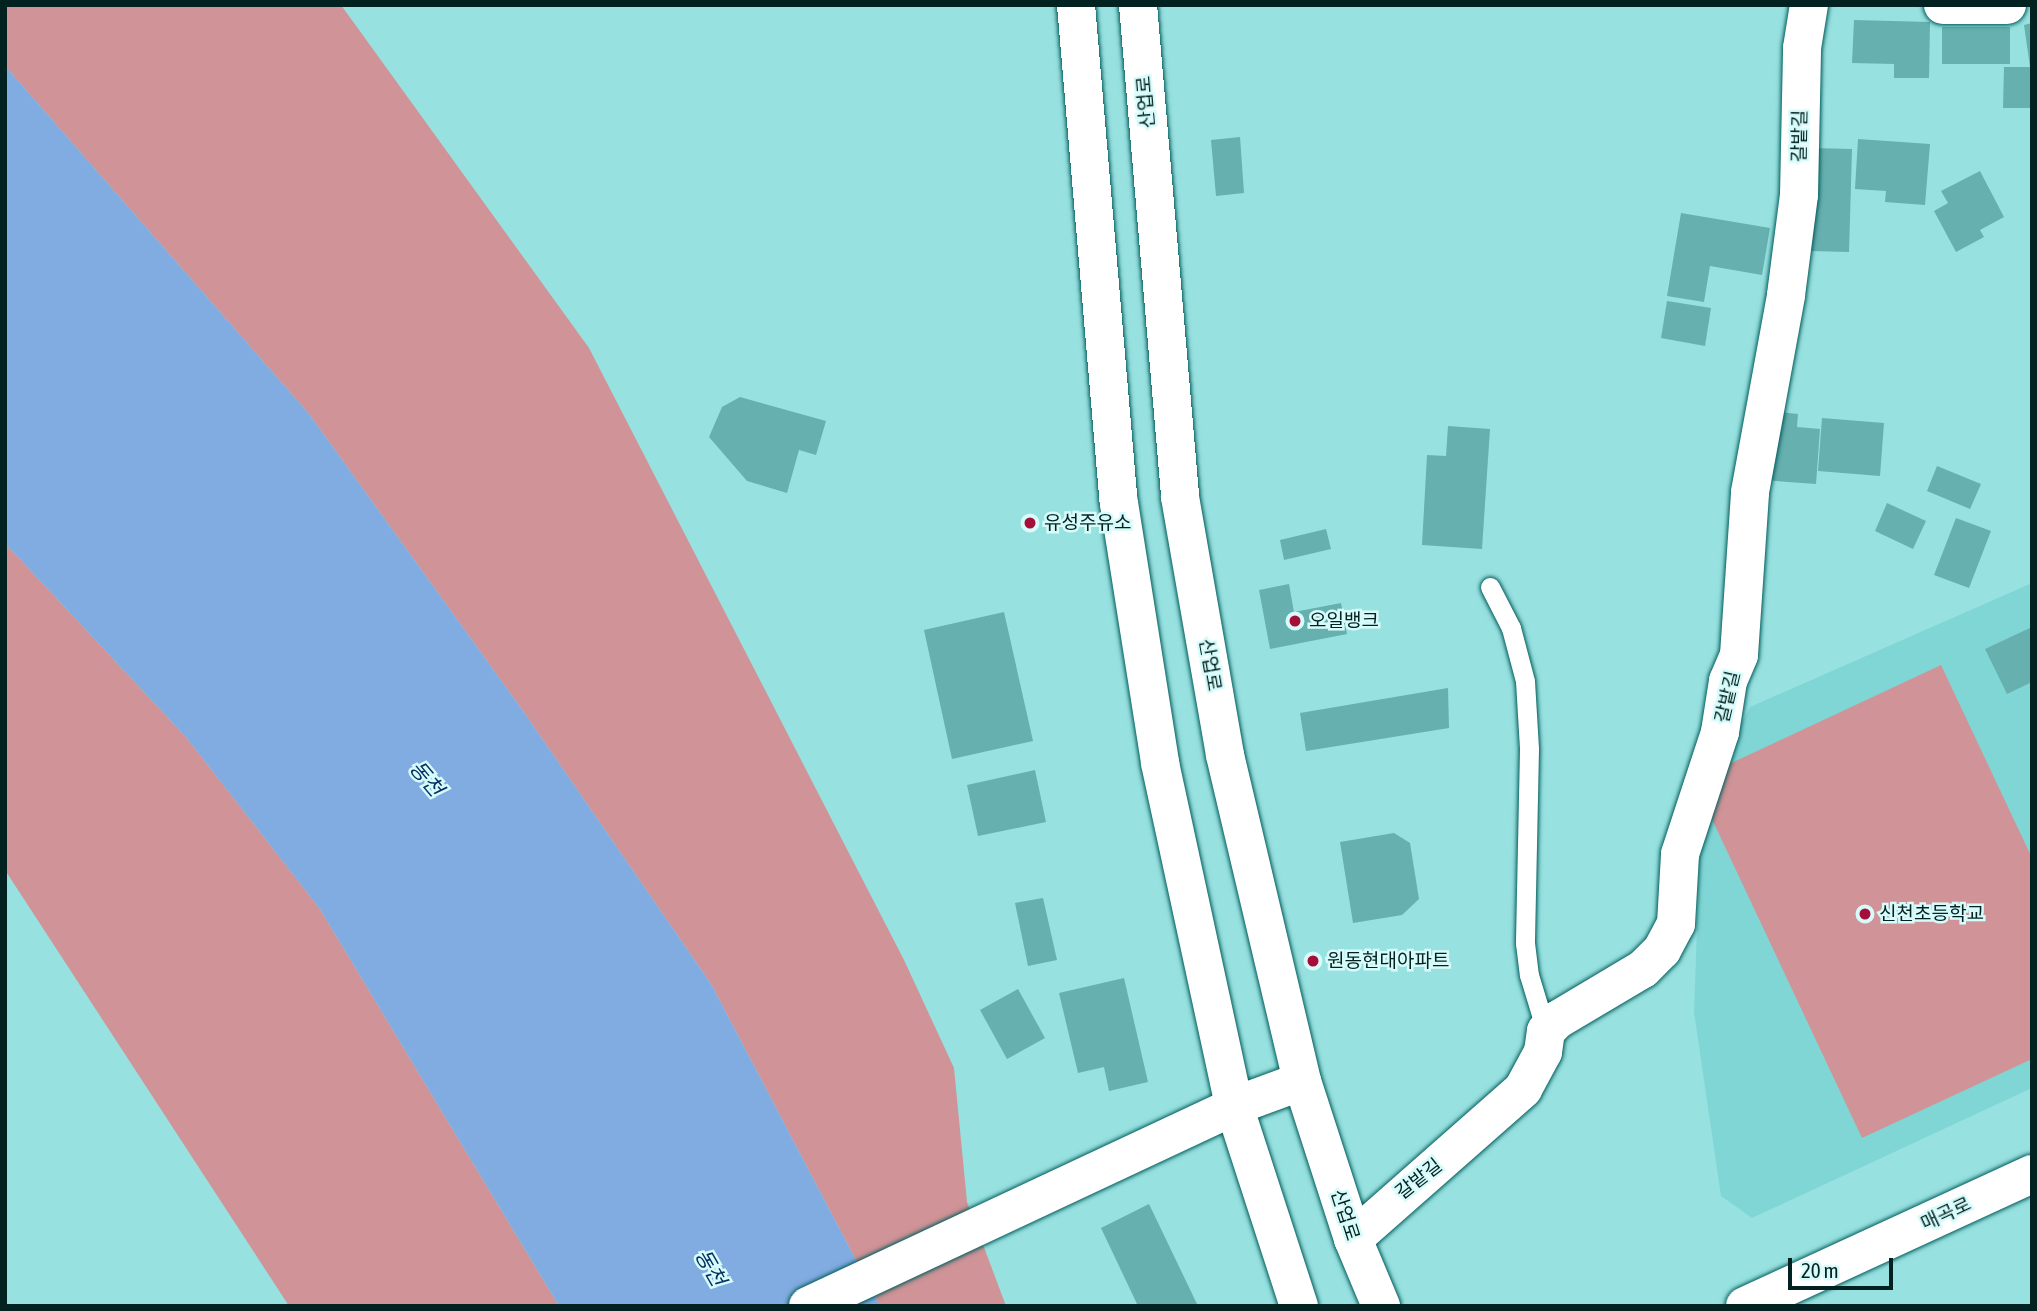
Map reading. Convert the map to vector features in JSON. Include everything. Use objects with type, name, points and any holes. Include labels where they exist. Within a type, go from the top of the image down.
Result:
[{"type":"main road","points":[[1076,5],[1119,503],[1160,763],[1234,1106],[1299,1306]]},
{"type":"main road","name":"산업로","points":[[1138,5],[1180,497],[1225,755],[1303,1081],[1353,1240],[1382,1301]]},
{"type":"main road","name":"갈밭길","points":[[1353,1240],[1382,1209],[1523,1089],[1544,1052],[1546,1031],[1557,1020],[1643,969],[1662,950],[1676,924],[1680,854],[1720,732],[1728,681],[1739,655],[1750,492],[1786,295],[1799,195],[1802,48],[1809,5]]},
{"type":"main road","points":[[1943,5],[2007,5]]},
{"type":"main road","points":[[808,1306],[1234,1106],[1303,1081]]},
{"type":"main road","name":"매곡로","points":[[1745,1306],[2032,1174]]},
{"type":"lane","points":[[1490,587],[1511,628],[1525,681],[1529,749],[1525,943],[1529,975],[1546,1031]]},
{"type":"shaded area","points":[[5,5],[341,5],[589,348],[904,960],[954,1068],[967,1202],[1006,1306],[880,1306],[711,984],[523,711],[309,414],[5,66]]},
{"type":"shaded area","points":[[5,543],[186,737],[320,909],[559,1306],[289,1306],[5,870]]},
{"type":"shaded area","name":"신천초등학교","points":[[2032,583],[2032,1088],[1752,1218],[1721,1196],[1694,1012],[1701,815],[1719,764],[1750,707]]},
{"type":"shaded area","name":"신천초등학교","points":[[1941,665],[2032,858],[2032,1059],[1862,1138],[1710,815],[1725,766]]},
{"type":"water","name":"동천","points":[[5,66],[309,414],[523,711],[711,984],[880,1306],[559,1306],[320,909],[186,737],[5,543]]},
{"type":"building","points":[[1854,20],[1930,22],[1929,78],[1894,78],[1894,64],[1852,63]]},
{"type":"building","points":[[2032,23],[2031,108],[2003,108],[2004,67],[2030,67],[2024,25]]},
{"type":"building","points":[[1942,27],[2010,27],[2010,64],[1942,64]]},
{"type":"building","points":[[1240,137],[1244,193],[1216,196],[1211,140]]},
{"type":"building","points":[[1858,139],[1930,144],[1925,205],[1885,202],[1886,191],[1855,189]]},
{"type":"building","points":[[1813,148],[1852,149],[1849,252],[1811,251]]},
{"type":"building","points":[[1980,171],[2004,217],[1980,230],[1984,237],[1956,252],[1934,211],[1948,203],[1941,191]]},
{"type":"building","points":[[1681,213],[1770,228],[1762,275],[1710,266],[1704,302],[1667,296]]},
{"type":"building","points":[[1667,301],[1711,308],[1705,346],[1661,338]]},
{"type":"building","points":[[740,397],[826,421],[816,455],[799,450],[787,493],[747,481],[709,437],[722,407]]},
{"type":"building","points":[[1768,411],[1798,414],[1797,427],[1820,429],[1816,484],[1763,480]]},
{"type":"building","points":[[1822,418],[1884,423],[1880,476],[1818,471]]},
{"type":"building","points":[[1448,426],[1490,429],[1482,549],[1422,545],[1427,455],[1446,456]]},
{"type":"building","points":[[1937,466],[1981,484],[1970,509],[1927,491]]},
{"type":"building","points":[[1887,503],[1926,521],[1913,549],[1875,531]]},
{"type":"building","points":[[1956,518],[1991,531],[1969,588],[1934,575]]},
{"type":"building","points":[[1326,529],[1331,549],[1284,560],[1280,540]]},
{"type":"building","points":[[1289,584],[1294,612],[1341,603],[1347,634],[1270,649],[1259,590]]},
{"type":"building","points":[[1004,612],[1033,741],[952,759],[924,630]]},
{"type":"building","points":[[2032,627],[2032,682],[2007,694],[1985,649]]},
{"type":"building","points":[[1448,688],[1449,728],[1306,751],[1300,713]]},
{"type":"building","points":[[1035,770],[1046,822],[978,836],[967,785]]},
{"type":"building","points":[[1394,833],[1410,843],[1419,899],[1402,915],[1353,923],[1340,842]]},
{"type":"building","points":[[1043,898],[1057,960],[1028,966],[1015,903]]},
{"type":"building","points":[[1124,978],[1148,1082],[1109,1091],[1104,1067],[1078,1073],[1059,993]]},
{"type":"building","points":[[1018,989],[1045,1038],[1007,1059],[980,1010]]},
{"type":"building","points":[[1149,1204],[1197,1304],[1138,1306],[1101,1228]]},
{"type":"place","name":"유성주유소","points":[[1030,523]]},
{"type":"place","name":"오일뱅크","points":[[1295,621]]},
{"type":"place","name":"신천초등학교","points":[[1865,914]]},
{"type":"place","name":"원동현대아파트","points":[[1313,961]]}]
